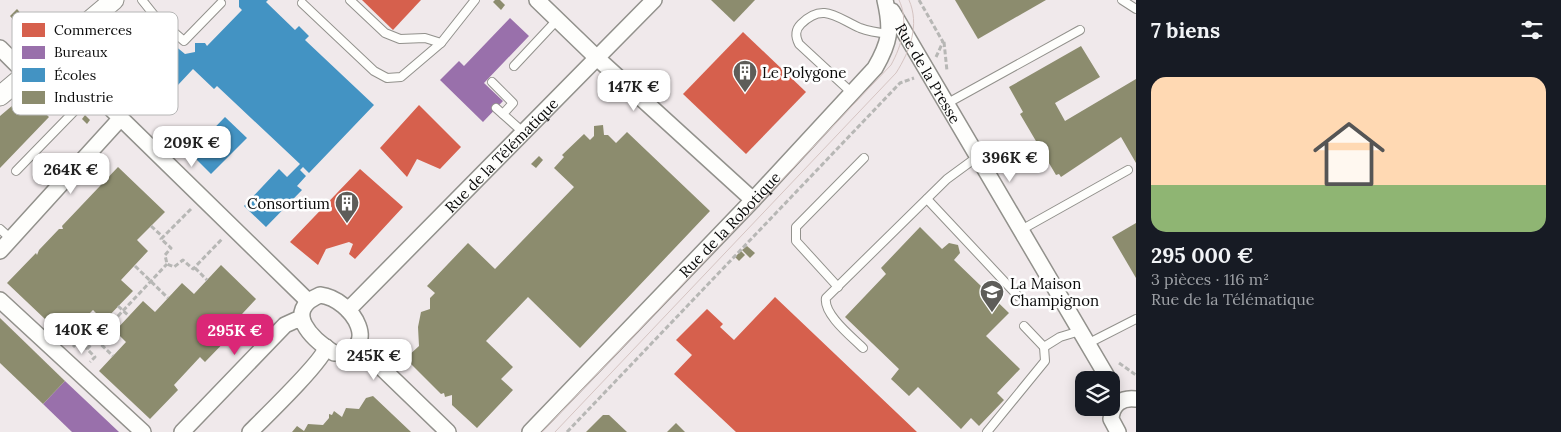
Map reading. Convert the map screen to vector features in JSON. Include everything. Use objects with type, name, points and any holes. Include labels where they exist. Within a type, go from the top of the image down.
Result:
[{"type":"street","points":[[99,12],[114,0]]},
{"type":"street","points":[[537,0],[597,58],[753,200]]},
{"type":"street","name":"Rue de la Télématique","points":[[348,310],[654,0]]},
{"type":"street","name":"Rue de la Robotique","points":[[530,432],[753,200],[875,68],[885,51],[890,34],[886,0]]},
{"type":"street","name":"Rue de la Presse","points":[[886,0],[903,33],[1104,371]]},
{"type":"street","points":[[0,48],[12,60]]},
{"type":"street","points":[[0,96],[12,86]]},
{"type":"street","points":[[116,115],[308,301]]},
{"type":"street","points":[[0,251],[5,234],[120,119]]},
{"type":"street","points":[[320,295],[331,296],[355,316],[360,326],[358,344],[342,353],[334,352],[326,347],[302,321],[301,310],[308,301],[320,295]]},
{"type":"street","points":[[0,300],[143,432]]},
{"type":"street","points":[[182,432],[285,325],[296,320],[302,321]]},
{"type":"street","points":[[358,344],[448,432]]},
{"type":"street","points":[[250,432],[314,365],[325,352],[326,347]]},
{"type":"street","points":[[1118,432],[1113,426],[1112,413],[1128,400]]},
{"type":"lane","points":[[142,0],[152,12]]},
{"type":"lane","points":[[350,0],[385,33],[400,39],[425,38],[441,42]]},
{"type":"lane","points":[[302,3],[374,70],[387,78],[401,77],[441,42],[474,0]]},
{"type":"lane","points":[[1122,0],[1136,9]]},
{"type":"lane","points":[[178,36],[184,41],[221,3]]},
{"type":"lane","points":[[852,93],[799,44],[795,36],[797,28],[811,15],[819,12],[831,14],[868,31],[890,34]]},
{"type":"lane","points":[[514,66],[557,20]]},
{"type":"lane","points":[[946,104],[1080,30]]},
{"type":"lane","points":[[492,82],[513,103],[503,114]]},
{"type":"lane","points":[[496,108],[524,133]]},
{"type":"lane","points":[[16,171],[71,115]]},
{"type":"lane","points":[[863,348],[829,313],[825,305],[826,298],[947,179],[977,157]]},
{"type":"lane","points":[[838,287],[796,241],[796,227],[864,158]]},
{"type":"lane","points":[[1020,230],[1128,170]]},
{"type":"lane","points":[[926,199],[1018,296]]},
{"type":"lane","points":[[1087,344],[1136,319]]},
{"type":"lane","points":[[987,432],[1045,361],[1044,347],[1024,326]]},
{"type":"lane","points":[[1044,347],[1060,337],[1080,331]]},
{"type":"path","points":[[567,432],[900,83],[928,73],[944,42],[919,0]]},
{"type":"path","points":[[163,237],[202,197]]},
{"type":"path","points":[[151,226],[171,248],[165,255],[167,264]]},
{"type":"path","points":[[167,264],[174,267],[183,260],[193,270],[233,227]]},
{"type":"path","points":[[87,349],[167,264]]},
{"type":"path","points":[[135,266],[168,298]]},
{"type":"path","points":[[194,268],[207,280]]},
{"type":"path","points":[[118,306],[129,316]]},
{"type":"path","points":[[97,314],[92,320],[104,331]]},
{"type":"path","points":[[80,324],[113,356]]},
{"type":"shaded area","points":[[0,0],[1136,0],[1136,432],[0,432]]},
{"type":"building: Commerces","points":[[362,0],[421,0],[393,30]]},
{"type":"building: Commerces","name":"Le Polygone","points":[[743,32],[806,92],[746,154],[683,94]]},
{"type":"building: Commerces","points":[[419,105],[461,147],[440,169],[417,159],[407,177],[380,148]]},
{"type":"building: Commerces","name":"Consortium","points":[[360,169],[403,207],[355,259],[349,254],[353,244],[349,242],[326,249],[318,265],[290,242]]},
{"type":"building: Commerces","points":[[775,297],[917,432],[736,432],[674,374],[692,355],[676,340],[707,309],[723,324],[720,327],[734,340]]},
{"type":"building: Bureaux","points":[[510,18],[529,36],[484,83],[503,101],[483,122],[440,80],[459,61],[464,66]]},
{"type":"building: Bureaux","points":[[65,381],[119,432],[72,432],[43,404]]},
{"type":"building: Écoles","points":[[239,0],[268,0],[266,2],[295,30],[299,26],[309,36],[305,40],[374,105],[309,173],[303,167],[300,170],[306,176],[297,186],[302,190],[266,227],[244,206],[279,169],[287,177],[300,164],[217,86],[214,89],[193,69],[178,85],[178,48],[185,54],[195,52],[195,43],[205,43],[207,46],[242,10],[239,7]]},
{"type":"building: Écoles","points":[[225,117],[247,138],[211,174],[190,153]]},
{"type":"building: Industrie","points":[[500,0],[505,5],[501,10],[493,2]]},
{"type":"building: Industrie","points":[[711,0],[755,0],[734,22]]},
{"type":"building: Industrie","points":[[955,0],[1046,0],[978,39]]},
{"type":"building: Industrie","points":[[1081,46],[1100,77],[1055,103],[1065,121],[1136,79],[1136,163],[1121,137],[1061,177],[1059,174],[1056,175],[1020,114],[1023,112],[1009,87]]},
{"type":"building: Industrie","points":[[12,106],[12,115],[47,115],[49,117],[0,168],[0,116]]},
{"type":"building: Industrie","points":[[85,115],[90,120],[87,124],[82,119]]},
{"type":"building: Industrie","points":[[603,125],[604,135],[608,135],[616,143],[627,132],[710,211],[580,348],[528,297],[486,341],[513,367],[501,379],[513,390],[477,428],[452,405],[452,395],[445,397],[444,393],[441,394],[408,361],[407,357],[419,346],[418,327],[421,312],[430,309],[430,298],[435,293],[427,286],[468,243],[495,269],[574,187],[554,168],[564,157],[562,155],[584,134],[590,140],[594,136],[594,126]]},
{"type":"building: Industrie","points":[[539,156],[543,160],[536,168],[531,164]]},
{"type":"building: Industrie","points":[[118,167],[165,212],[137,240],[148,251],[121,280],[133,291],[104,321],[93,310],[65,338],[7,283],[36,253],[37,255],[39,250],[59,229],[63,229],[62,226]]},
{"type":"building: Industrie","points":[[1136,223],[1136,278],[1112,237]]},
{"type":"building: Industrie","points":[[920,227],[942,249],[949,243],[958,245],[960,253],[954,260],[1009,313],[986,336],[1020,369],[997,393],[1004,400],[979,426],[971,418],[961,429],[918,387],[909,396],[891,379],[899,369],[845,317],[886,274],[881,268]]},
{"type":"building: Industrie","points":[[747,246],[755,253],[750,258],[742,250]]},
{"type":"building: Industrie","points":[[741,251],[745,255],[739,261],[735,257]]},
{"type":"building: Industrie","points":[[221,265],[256,299],[229,328],[234,332],[205,362],[200,357],[174,385],[178,390],[150,419],[99,371],[126,342],[115,331],[143,301],[155,312],[182,283],[194,294]]},
{"type":"building: Industrie","points":[[0,318],[65,381],[43,404],[0,363]]},
{"type":"building: Industrie","points":[[373,396],[411,432],[292,432],[297,426],[304,431],[308,424],[323,425],[329,418],[329,414],[332,415],[334,411],[342,417],[346,408],[359,409],[366,398]]},
{"type":"building: Industrie","points":[[603,415],[609,415],[627,432],[586,432]]},
{"type":"building: Industrie","points":[[676,423],[685,432],[667,432]]},
{"type":"tram line","points":[[542,432],[891,65],[901,41],[904,25],[904,16],[899,0]]},
{"type":"tram line","points":[[555,432],[896,73],[912,38],[914,19],[909,0]]},
{"type":"place","name":"Le Polygone","points":[[745,93]]},
{"type":"place","name":"Consortium","points":[[347,224]]},
{"type":"place","name":"La Maison Champignon","points":[[992,313]]}]
